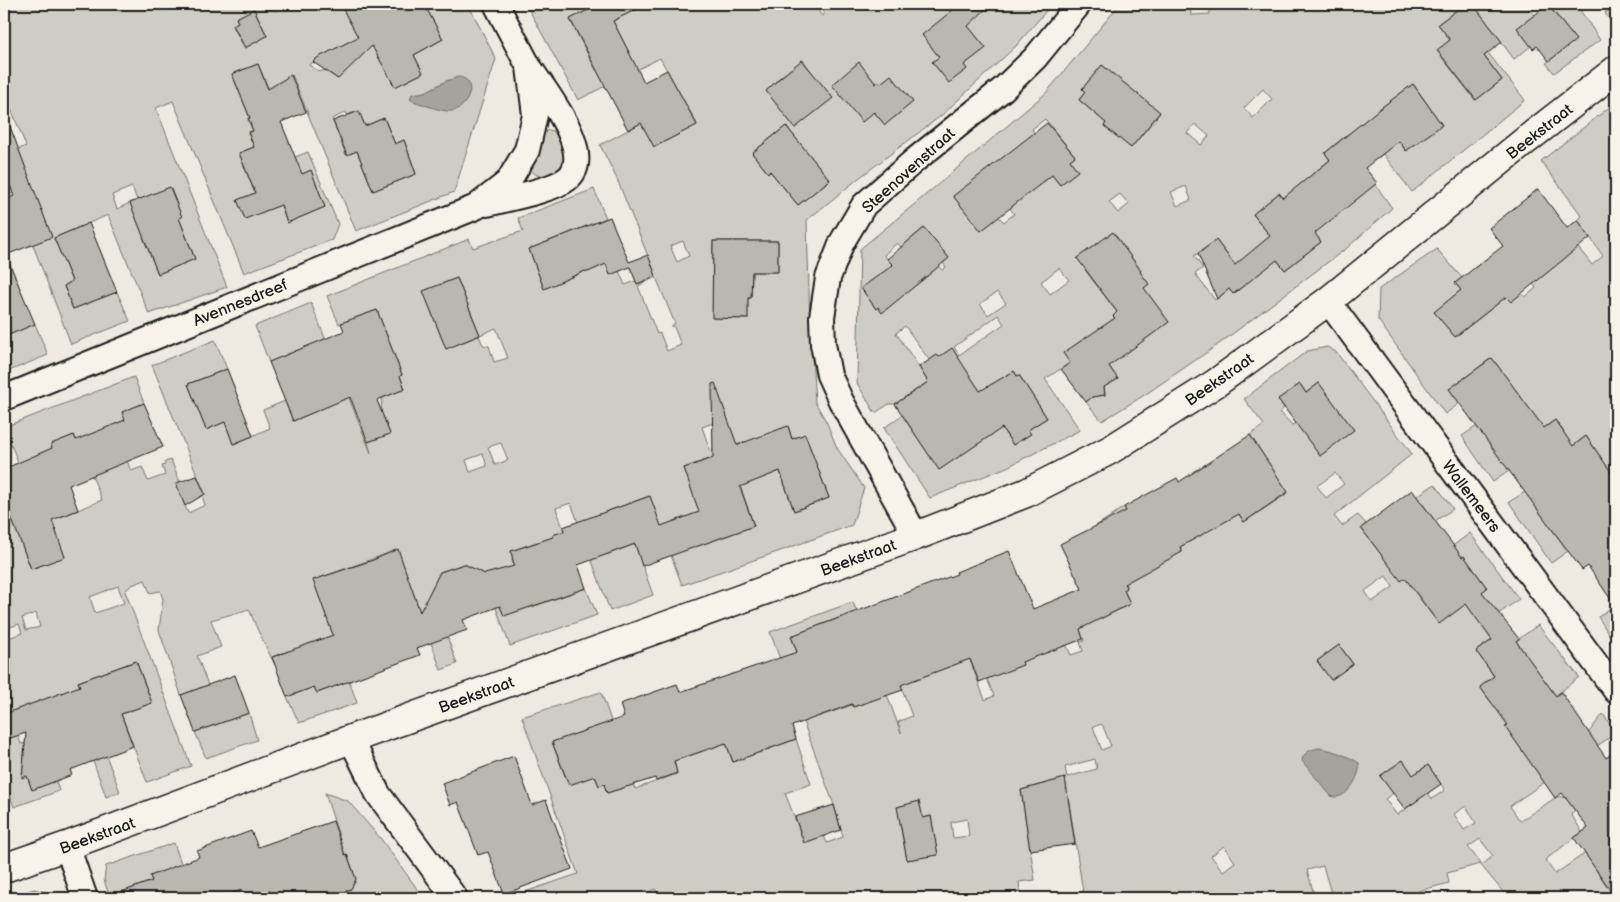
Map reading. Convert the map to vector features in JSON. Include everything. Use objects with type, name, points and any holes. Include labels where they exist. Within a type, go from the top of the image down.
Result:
[{"type":"street","name":"Avennesdreef","points":[[4,398],[476,207],[551,186],[568,178],[575,165],[576,150],[568,126],[529,68],[496,4]]},
{"type":"street","name":"Steenovenstraat","points":[[916,536],[841,401],[829,375],[823,344],[822,317],[828,278],[842,242],[864,205],[915,160],[1003,89],[1035,58],[1080,4]]},
{"type":"street","name":"Avennesdreef","points":[[476,207],[508,182],[527,150],[535,115],[529,68]]},
{"type":"street","name":"Beekstraat","points":[[4,868],[67,846],[351,738],[916,536],[1026,493],[1110,450],[1216,383],[1328,302],[1510,153],[1616,70]]},
{"type":"street","name":"Wallemeers","points":[[1328,302],[1616,691]]},
{"type":"street","points":[[351,738],[378,794],[455,898]]},
{"type":"street","points":[[67,846],[86,898]]},
{"type":"shaded area","points":[[4,4],[266,4],[266,8],[277,11],[279,4],[340,4],[345,12],[362,4],[468,4],[496,59],[454,192],[356,231],[292,75],[293,78],[281,83],[275,104],[258,64],[232,74],[250,118],[248,119],[253,131],[248,133],[254,147],[239,153],[255,193],[238,200],[281,205],[288,222],[325,207],[311,171],[291,178],[285,161],[308,152],[338,224],[332,240],[244,273],[173,101],[156,108],[227,287],[149,314],[108,215],[54,238],[72,281],[64,286],[73,309],[117,292],[130,321],[71,344],[21,214],[32,186],[4,197],[4,155],[26,146],[4,91]],"holes":[[[255,11],[267,36],[258,35],[242,43],[233,26],[238,22],[236,18]],[[428,12],[443,39],[414,55],[423,73],[394,85],[371,43]],[[318,59],[336,65],[343,74],[338,79],[324,70],[320,72],[309,65]],[[358,111],[365,126],[384,118],[395,144],[404,140],[416,174],[373,191],[357,151],[346,155],[332,119],[346,112],[347,115]],[[132,187],[137,200],[182,217],[179,218],[195,259],[158,274],[143,237],[148,235],[134,201],[117,209],[112,195]]]},
{"type":"shaded area","points":[[526,4],[600,4],[570,20],[596,70],[629,53],[613,21],[624,15],[619,4],[813,4],[822,16],[824,15],[823,4],[1052,4],[1016,46],[942,115],[807,220],[810,326],[815,402],[827,423],[837,448],[864,488],[852,525],[682,585],[649,496],[592,517],[606,555],[635,544],[653,595],[610,611],[571,503],[556,508],[564,531],[553,535],[553,544],[537,542],[511,551],[514,559],[512,560],[529,608],[586,588],[597,615],[510,646],[484,575],[481,576],[476,570],[464,564],[440,572],[432,594],[457,664],[441,670],[397,550],[314,580],[357,703],[299,723],[287,697],[314,687],[317,693],[336,686],[289,651],[274,656],[277,664],[275,665],[249,609],[211,620],[221,647],[197,656],[208,685],[181,695],[159,630],[163,599],[160,591],[150,593],[145,580],[132,585],[125,591],[191,766],[147,782],[121,714],[152,703],[136,661],[78,682],[120,792],[106,797],[90,752],[52,697],[4,714],[4,633],[6,639],[22,633],[19,624],[4,629],[4,520],[17,514],[23,548],[31,569],[53,561],[48,537],[4,427],[134,377],[144,403],[123,412],[125,420],[113,425],[131,471],[142,467],[148,481],[165,475],[162,466],[165,465],[165,462],[171,460],[180,482],[176,484],[188,513],[205,505],[202,496],[205,494],[152,365],[215,340],[227,369],[188,384],[206,429],[225,422],[234,444],[270,428],[263,410],[285,401],[293,421],[332,404],[308,346],[269,362],[255,326],[311,303],[371,453],[368,442],[390,434],[381,412],[382,398],[405,389],[400,376],[402,375],[377,310],[339,324],[327,296],[469,239],[473,248],[523,231],[518,218],[594,189],[606,218],[529,249],[544,288],[606,264],[619,271],[625,285],[636,281],[638,284],[656,276],[617,179],[600,145],[643,122],[655,147],[697,124],[660,58],[578,100]],"holes":[[[803,60],[813,74],[784,98],[766,91],[780,77]],[[786,126],[830,180],[798,205],[770,171],[768,173],[752,153]],[[683,241],[689,256],[677,262],[670,246]],[[713,241],[778,241],[778,272],[752,272],[751,298],[748,298],[747,319],[713,318]],[[656,277],[675,324],[671,326],[674,327],[681,345],[667,351],[660,333],[657,334],[638,286]],[[457,278],[480,335],[496,328],[508,358],[494,362],[489,346],[483,345],[479,336],[446,348],[424,291]],[[719,421],[735,441],[710,450],[702,427]],[[788,426],[792,439],[805,435],[829,498],[794,511],[780,471],[767,476]],[[74,435],[102,500],[61,517],[52,494],[51,445]],[[501,443],[508,460],[495,465],[488,447]],[[483,454],[487,466],[470,472],[466,460]],[[714,457],[736,474],[754,526],[698,546],[687,517],[703,511],[684,468]],[[118,586],[124,603],[95,613],[90,597]],[[36,613],[40,627],[26,630],[22,618]]]},
{"type":"shaded area","points":[[1120,4],[1190,4],[1191,15],[1210,14],[1210,4],[1218,4],[1225,10],[1230,4],[1346,4],[1347,8],[1366,4],[1465,4],[1438,24],[1450,40],[1437,51],[1475,100],[1502,80],[1484,56],[1488,53],[1525,100],[1412,192],[1383,154],[1372,162],[1349,133],[1325,153],[1330,160],[1310,176],[1340,212],[1375,184],[1392,208],[1348,247],[1219,344],[1146,394],[1102,421],[1086,402],[1092,397],[1105,395],[1104,387],[1117,379],[1070,363],[1045,379],[1080,430],[1007,467],[930,498],[884,428],[902,415],[939,469],[926,383],[895,404],[889,404],[875,413],[857,383],[860,249],[1046,93]],"holes":[[[1102,65],[1160,113],[1131,148],[1079,100],[1085,92],[1082,89]],[[1413,84],[1442,125],[1406,151],[1377,111]],[[1263,89],[1272,99],[1253,118],[1244,108]],[[1045,119],[1075,156],[1070,160],[1077,171],[1060,185],[1052,175],[1038,186],[1034,133],[1032,129]],[[1195,124],[1209,136],[1201,145],[1187,133]],[[1186,186],[1191,200],[1177,206],[1171,192]],[[1279,193],[1296,215],[1299,213],[1321,242],[1285,270],[1263,243],[1270,236],[1253,214]],[[1120,194],[1129,204],[1118,213],[1109,202]],[[1009,207],[1014,214],[1004,222],[998,216]],[[924,228],[949,258],[943,263],[946,267],[942,270],[936,264],[926,273],[928,276],[912,288],[884,255],[897,243],[901,247]],[[1216,240],[1248,282],[1234,294],[1229,289],[1215,300],[1195,274],[1203,268],[1194,256]],[[1121,244],[1141,270],[1144,288],[1136,346],[1113,316],[1117,312],[1085,270]],[[1059,268],[1069,280],[1050,294],[1041,282]],[[861,288],[888,300],[876,309]],[[997,292],[1006,303],[988,315],[980,304]],[[998,315],[1004,324],[959,355],[954,347]],[[905,326],[937,371],[927,379],[896,333]],[[1014,371],[1017,376],[1019,375],[1047,418],[1028,430],[1030,434],[1013,445],[992,414]]]},
{"type":"shaded area","points":[[1473,4],[1526,4],[1535,15],[1531,46],[1514,59]]},
{"type":"shaded area","points":[[1552,4],[1576,4],[1600,40],[1554,73],[1546,63],[1575,40],[1552,9],[1555,7]]},
{"type":"shaded area","points":[[1616,5],[1616,30],[1605,13]]},
{"type":"shaded area","points":[[458,77],[464,79],[470,88],[467,100],[457,109],[451,111],[432,108],[410,99],[412,94],[425,92]]},
{"type":"shaded area","points":[[1616,102],[1616,514],[1608,520],[1551,528],[1568,551],[1551,563],[1509,502],[1525,492],[1602,459],[1586,436],[1570,448],[1560,435],[1564,432],[1555,420],[1541,430],[1509,471],[1493,482],[1462,436],[1477,426],[1530,410],[1491,358],[1450,389],[1460,403],[1445,414],[1378,320],[1379,289],[1437,249],[1462,278],[1455,283],[1461,290],[1435,312],[1455,337],[1500,302],[1474,268],[1491,256],[1525,297],[1536,288],[1533,283],[1576,245],[1592,265],[1603,256],[1578,220],[1582,216],[1541,161]]},
{"type":"shaded area","points":[[548,130],[557,133],[563,139],[566,146],[566,155],[558,171],[550,175],[541,176],[531,170],[541,135]]},
{"type":"shaded area","points":[[35,324],[48,355],[4,373],[4,336]]},
{"type":"shaded area","points":[[1327,347],[1336,352],[1412,454],[1334,516],[1342,526],[1358,515],[1366,524],[1361,528],[1377,549],[1430,563],[1470,533],[1519,599],[1482,626],[1492,640],[1476,651],[1494,676],[1480,687],[1491,702],[1536,669],[1516,641],[1538,625],[1579,677],[1545,704],[1542,700],[1505,726],[1571,744],[1589,732],[1603,714],[1616,733],[1510,806],[1520,821],[1558,796],[1566,798],[1576,811],[1571,814],[1582,832],[1545,860],[1555,874],[1616,832],[1616,856],[1596,870],[1614,896],[1616,895],[1616,898],[1508,898],[1480,864],[1447,873],[1449,883],[1418,891],[1420,898],[1328,898],[1327,894],[1331,893],[1323,866],[1307,870],[1315,898],[1084,898],[1065,778],[1021,790],[1035,880],[1019,882],[1021,898],[660,898],[655,889],[641,896],[642,898],[507,898],[578,874],[522,717],[601,692],[635,789],[677,774],[674,761],[703,751],[694,726],[717,717],[733,762],[796,739],[811,784],[785,793],[804,842],[824,836],[827,843],[843,837],[834,805],[770,632],[853,602],[901,733],[898,722],[912,716],[900,683],[968,655],[985,700],[994,696],[987,679],[1006,623],[1050,651],[1066,644],[1071,655],[1083,651],[1080,642],[1084,641],[1075,618],[1094,604],[1102,618],[1130,604],[1124,590],[1127,588],[1096,526],[1124,507],[1182,552],[1180,547],[1221,523],[1192,472],[1206,464],[1244,522],[1288,493],[1250,435],[1264,425],[1244,399],[1307,351]],"holes":[[[1319,383],[1320,455],[1296,423],[1292,425],[1279,413],[1284,408],[1278,400],[1300,384],[1306,393]],[[1335,473],[1344,484],[1326,498],[1317,486]],[[1464,556],[1487,588],[1438,623],[1415,592]],[[1386,576],[1393,587],[1372,602],[1365,591]],[[841,617],[869,697],[869,702],[853,707],[852,705],[818,717],[809,693],[812,691],[791,636]],[[1339,645],[1353,664],[1331,679],[1317,661]],[[1102,724],[1111,746],[1102,750],[1093,727]],[[593,728],[612,781],[620,779],[623,788],[607,793],[604,784],[599,785],[595,776],[565,776],[552,742]],[[1095,759],[1097,769],[1067,777],[1065,767]],[[1403,760],[1388,786],[1380,776]],[[1428,765],[1445,790],[1432,799],[1415,774]],[[1410,781],[1422,797],[1397,815],[1385,799]],[[1466,806],[1476,823],[1464,830],[1454,814]],[[931,816],[937,854],[907,860],[900,824]],[[967,819],[969,836],[953,838],[951,822]],[[1480,839],[1493,856],[1482,865],[1468,847]],[[1224,846],[1235,862],[1223,871],[1211,856]]]},
{"type":"shaded area","points":[[1435,484],[1453,509],[1435,521],[1417,496]]},
{"type":"shaded area","points":[[1615,605],[1616,607],[1616,645],[1598,617]]},
{"type":"shaded area","points":[[249,713],[257,740],[206,758],[195,732]]},
{"type":"shaded area","points":[[4,729],[7,738],[18,735],[21,744],[25,743],[22,777],[27,776],[32,789],[56,781],[59,791],[14,807],[6,784],[4,785]]},
{"type":"shaded area","points":[[1318,748],[1339,753],[1359,763],[1355,781],[1347,792],[1342,795],[1331,796],[1302,761],[1306,753]]},
{"type":"shaded area","points":[[325,793],[348,801],[381,839],[418,890],[413,894],[416,898],[327,898],[351,889],[355,882],[352,875],[354,873],[347,854],[345,855]]},
{"type":"shaded area","points":[[174,843],[193,898],[172,898],[163,871],[150,876],[152,881],[130,889],[133,898],[110,898],[104,880],[106,866]]},
{"type":"shaded area","points":[[34,889],[49,893],[57,898],[6,898]]},
{"type":"shaded area","points":[[242,890],[245,898],[219,898]]},
{"type":"building","points":[[340,4],[424,4],[443,39],[414,55],[423,73],[395,87],[372,46],[338,79],[313,62],[317,58],[358,37]]},
{"type":"building","points":[[600,4],[647,4],[613,21],[644,82],[667,70],[697,125],[654,147],[641,123],[628,130],[570,19]]},
{"type":"building","points":[[960,4],[991,4],[968,26],[986,48],[964,65],[967,69],[949,83],[932,62],[939,57],[922,35]]},
{"type":"building","points":[[1465,4],[1473,4],[1502,42],[1484,56],[1502,80],[1476,100],[1437,50],[1450,40],[1438,24]]},
{"type":"building","points":[[1548,5],[1576,40],[1549,61],[1537,46],[1533,49],[1517,28]]},
{"type":"building","points":[[254,9],[267,36],[245,48],[233,25],[238,22],[236,18]]},
{"type":"building","points":[[802,60],[833,98],[795,128],[766,91]]},
{"type":"building","points":[[859,62],[876,84],[878,81],[881,83],[891,75],[913,102],[885,125],[874,112],[862,122],[832,85]]},
{"type":"building","points":[[258,64],[268,89],[291,75],[306,112],[281,122],[302,174],[311,170],[325,207],[287,223],[281,205],[245,219],[237,200],[255,193],[239,153],[254,147],[248,132],[253,131],[248,118],[250,118],[232,74]]},
{"type":"building","points":[[1102,65],[1160,112],[1131,148],[1104,126],[1106,123],[1079,100],[1085,92],[1082,89]]},
{"type":"building","points":[[1413,84],[1442,125],[1406,151],[1399,141],[1365,168],[1377,183],[1315,233],[1321,242],[1285,270],[1277,260],[1233,294],[1229,289],[1217,299],[1198,254],[1216,240],[1235,265],[1270,236],[1253,214],[1279,193],[1283,198],[1330,160],[1325,153]]},
{"type":"building","points":[[359,111],[365,126],[384,118],[395,144],[404,140],[416,174],[373,191],[357,151],[347,155],[333,121]]},
{"type":"building","points":[[6,116],[52,237],[6,255],[35,324],[4,337],[4,200],[14,196],[4,169],[4,117]]},
{"type":"building","points":[[1047,123],[1075,156],[1070,160],[1078,171],[1060,185],[1052,175],[981,231],[953,196]]},
{"type":"building","points":[[786,126],[830,180],[798,205],[770,171],[768,173],[752,153]]},
{"type":"building","points":[[170,187],[182,217],[179,218],[195,259],[158,274],[130,203]]},
{"type":"building","points":[[1538,189],[1567,228],[1578,220],[1590,238],[1511,302],[1506,297],[1455,337],[1434,312],[1461,290],[1455,283],[1503,246],[1489,228]]},
{"type":"building","points":[[610,217],[629,262],[648,255],[656,276],[637,284],[630,267],[610,275],[606,264],[544,289],[529,249]]},
{"type":"building","points":[[89,223],[117,292],[73,309],[64,286],[72,281],[54,238]]},
{"type":"building","points":[[924,228],[949,258],[882,313],[878,307],[876,309],[861,288],[893,265],[887,259]]},
{"type":"building","points":[[1113,232],[1149,284],[1144,288],[1169,322],[1109,366],[1118,379],[1104,387],[1105,395],[1092,397],[1086,402],[1061,369],[1070,363],[1063,353],[1115,318],[1113,316],[1117,312],[1077,258]]},
{"type":"building","points":[[713,241],[778,241],[778,272],[752,272],[751,298],[748,298],[748,319],[712,318]]},
{"type":"building","points":[[457,278],[480,335],[446,349],[423,291]]},
{"type":"building","points":[[377,310],[402,375],[400,376],[405,389],[377,400],[390,434],[368,442],[350,397],[293,421],[269,362],[344,331],[341,323]]},
{"type":"building","points":[[952,348],[980,391],[1014,371],[1017,376],[1019,375],[1047,418],[1028,430],[1031,434],[1013,445],[1002,428],[939,470],[895,404],[928,382],[919,367]]},
{"type":"building","points":[[1492,358],[1544,428],[1555,420],[1573,446],[1586,436],[1616,479],[1616,607],[1588,566],[1582,570],[1449,389]]},
{"type":"building","points":[[227,369],[253,436],[233,444],[225,422],[206,430],[188,384]]},
{"type":"building","points":[[715,383],[737,445],[788,426],[792,439],[805,434],[829,498],[794,511],[780,471],[740,487],[754,526],[642,566],[635,544],[578,565],[586,588],[504,616],[500,606],[463,620],[467,630],[417,648],[420,655],[317,693],[314,687],[287,697],[272,657],[333,635],[313,580],[373,560],[398,549],[420,612],[440,572],[464,564],[485,574],[514,566],[511,551],[553,537],[553,535],[564,531],[563,527],[650,496],[661,526],[699,512],[684,468],[713,458],[712,384]]},
{"type":"building","points":[[1319,383],[1354,430],[1320,456],[1278,399],[1300,384],[1306,393]]},
{"type":"building","points":[[144,403],[163,447],[69,485],[78,510],[52,520],[65,557],[31,569],[11,517],[4,520],[4,469],[52,448],[51,444],[74,435],[76,440],[125,420],[122,412]]},
{"type":"building","points":[[1250,435],[1288,492],[1244,522],[1239,514],[1180,547],[1182,552],[1124,584],[1127,588],[1124,590],[1130,604],[1080,629],[1083,639],[1022,662],[1023,665],[979,682],[970,659],[901,685],[903,690],[853,707],[852,704],[792,726],[796,739],[733,762],[726,743],[674,761],[677,773],[656,781],[655,778],[607,793],[604,784],[599,786],[595,776],[569,785],[552,742],[624,717],[620,704],[677,684],[680,692],[797,652],[791,636],[957,574],[956,572],[1009,551],[1033,609],[1082,589],[1060,544],[1126,511],[1124,507],[1177,478],[1179,482]]},
{"type":"building","points":[[197,476],[205,494],[185,506],[176,483]]},
{"type":"building","points":[[1412,490],[1487,588],[1482,592],[1519,639],[1516,641],[1556,696],[1561,692],[1606,758],[1616,751],[1616,898],[1574,838],[1588,828],[1562,793],[1555,798],[1505,726],[1508,725],[1480,687],[1494,676],[1476,651],[1492,640],[1466,604],[1439,624],[1405,578],[1401,581],[1361,528]]},
{"type":"building","points":[[1339,645],[1353,664],[1331,680],[1317,661]]},
{"type":"building","points":[[136,661],[152,703],[121,714],[133,746],[70,770],[72,775],[32,790],[27,776],[22,778],[26,733],[4,740],[4,714],[80,686],[78,682]]},
{"type":"building","points":[[235,675],[249,713],[195,732],[181,695]]},
{"type":"building","points":[[514,756],[532,805],[546,800],[572,869],[504,894],[488,852],[478,855],[458,802],[450,805],[442,783]]},
{"type":"building","points":[[1403,760],[1413,775],[1428,765],[1441,784],[1405,809],[1380,776]]},
{"type":"building","points":[[1065,778],[1075,844],[1030,850],[1021,790]]},
{"type":"building","points":[[919,801],[923,818],[931,816],[938,855],[907,860],[897,807]]},
{"type":"building","points":[[834,805],[841,830],[804,843],[795,817]]},
{"type":"building","points":[[333,821],[356,879],[351,889],[327,898],[273,898],[270,891],[245,898],[242,890],[219,898],[114,898],[113,895],[152,881],[150,876],[199,857],[197,851],[251,831],[258,847]]}]
